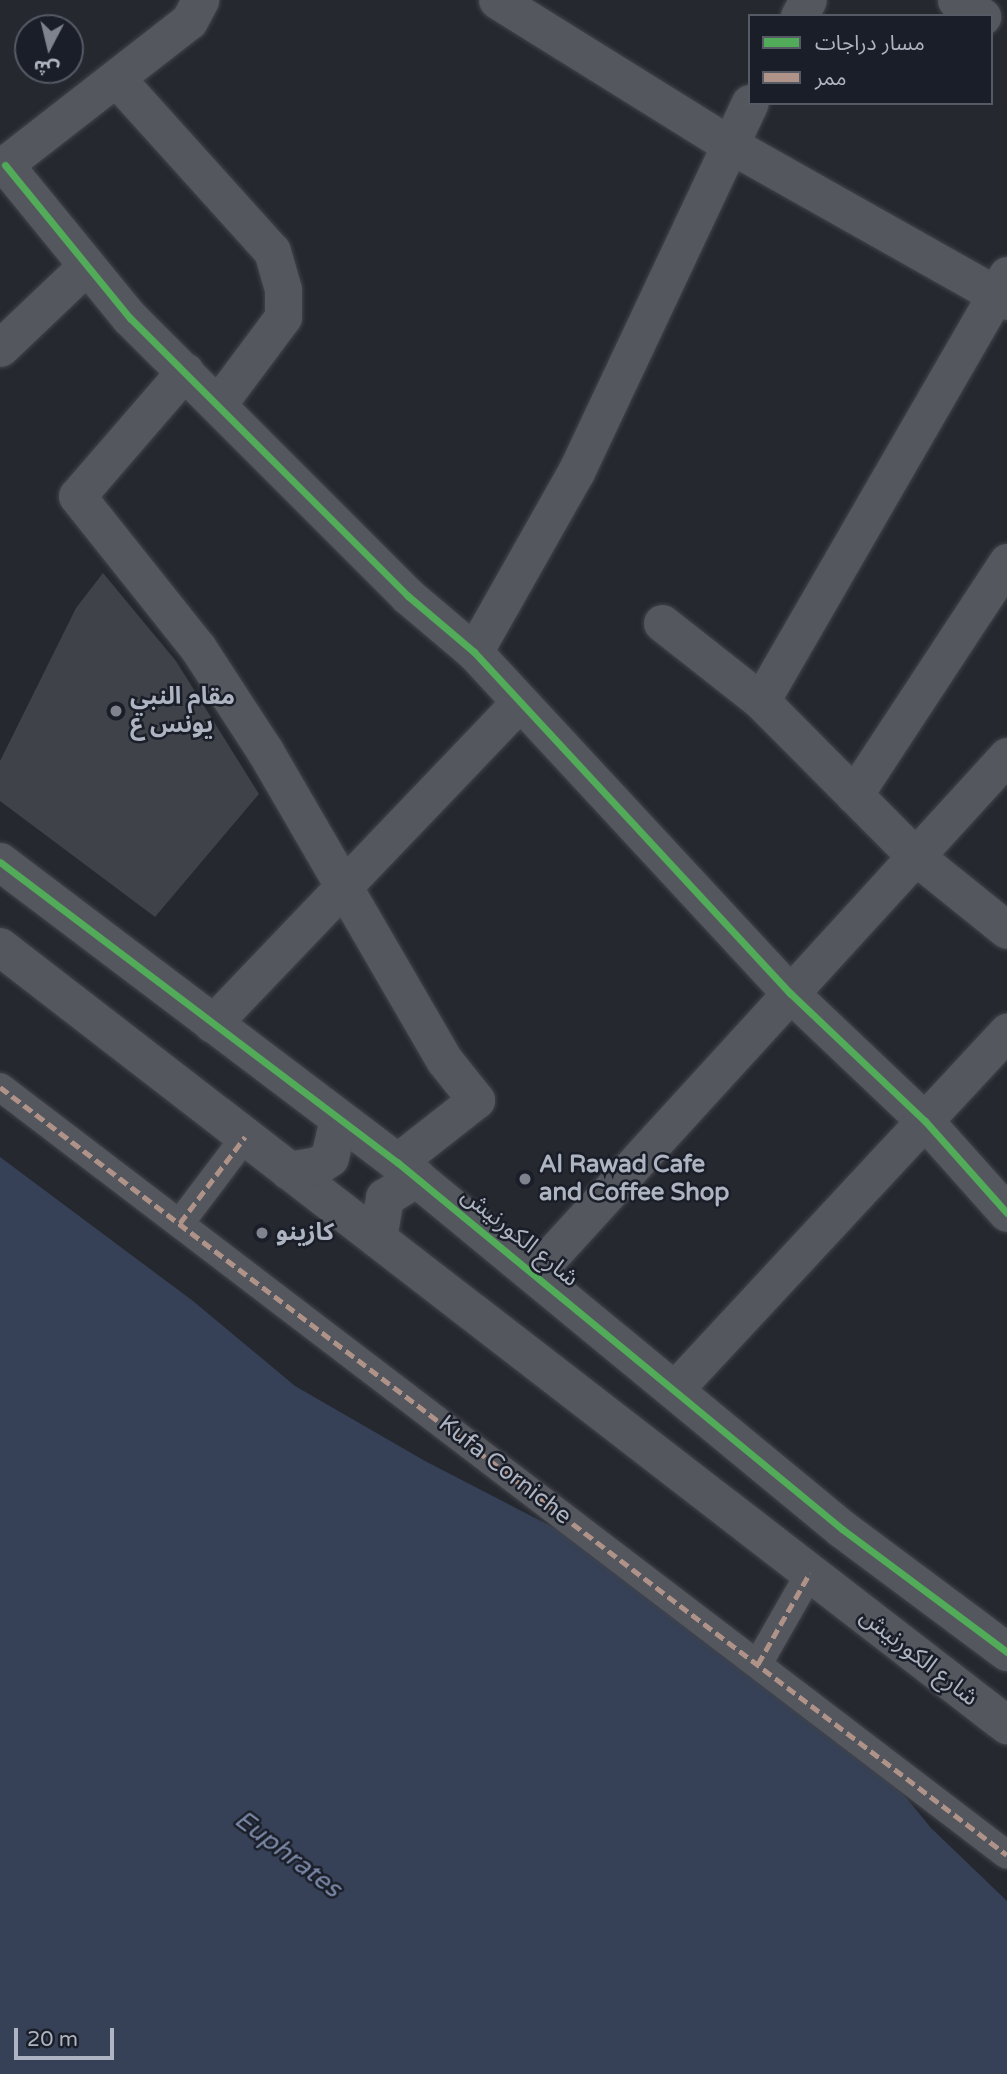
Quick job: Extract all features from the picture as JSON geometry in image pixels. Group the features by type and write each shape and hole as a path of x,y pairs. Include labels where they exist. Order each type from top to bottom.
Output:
{"street":[{"path":"200,0 189,22 2,166 85,267 408,596 474,652 519,704 790,993 925,1121 1007,1213"},
{"path":"498,0 557,14 727,143 1004,290 761,701"},
{"path":"956,0 979,14"},
{"path":"116,78 272,251 283,289 283,317 219,403"},
{"path":"474,652 576,472 727,143 749,105"},
{"path":"0,348 85,267"},
{"path":"185,371 77,496 198,648 344,886 445,1061 475,1100 407,1170 385,1198 377,1239"},
{"path":"854,795 1007,562"},
{"path":"662,623 761,701 915,856 1007,930"},
{"path":"212,1024 519,704"},
{"path":"535,1273 1007,756"},
{"name":"شارع الكورنيش","path":"0,862 407,1170 842,1529 1003,1645"},
{"name":"شارع الكورنيش","path":"0,947 1007,1725"},
{"path":"675,1389 1007,1032"},
{"name":"Kufa Corniche","path":"0,1087 1007,1855"},
{"path":"289,1171 318,1166 330,1157 340,1119"},
{"path":"180,1223 245,1137"},
{"path":"758,1664 810,1573"}],"water":[{"name":"Euphrates","path":"0,1157 193,1301 295,1386 425,1461 599,1551 891,1779 931,1828 1007,1901 1007,2074 0,2074"}],"building":[{"name":"مقام النبي يونس ع","path":"103,573 176,661 259,794 155,917 0,801 0,761 76,608"}],"marked path":[{"path":"0,1087 1007,1855"},
{"path":"180,1223 245,1137"},
{"path":"758,1664 810,1573"}],"cycle path":[{"path":"5,165 130,318 408,596 474,652 790,993 925,1121 1007,1213"},
{"path":"0,862 397,1162 842,1529 1007,1652"}],"place":[{"name":"مقام النبي يونس ع","path":"116,711"},
{"name":"Al Rawad Cafe and Coffee Shop","path":"525,1179"},
{"name":"كازينو","path":"262,1233"}]}
